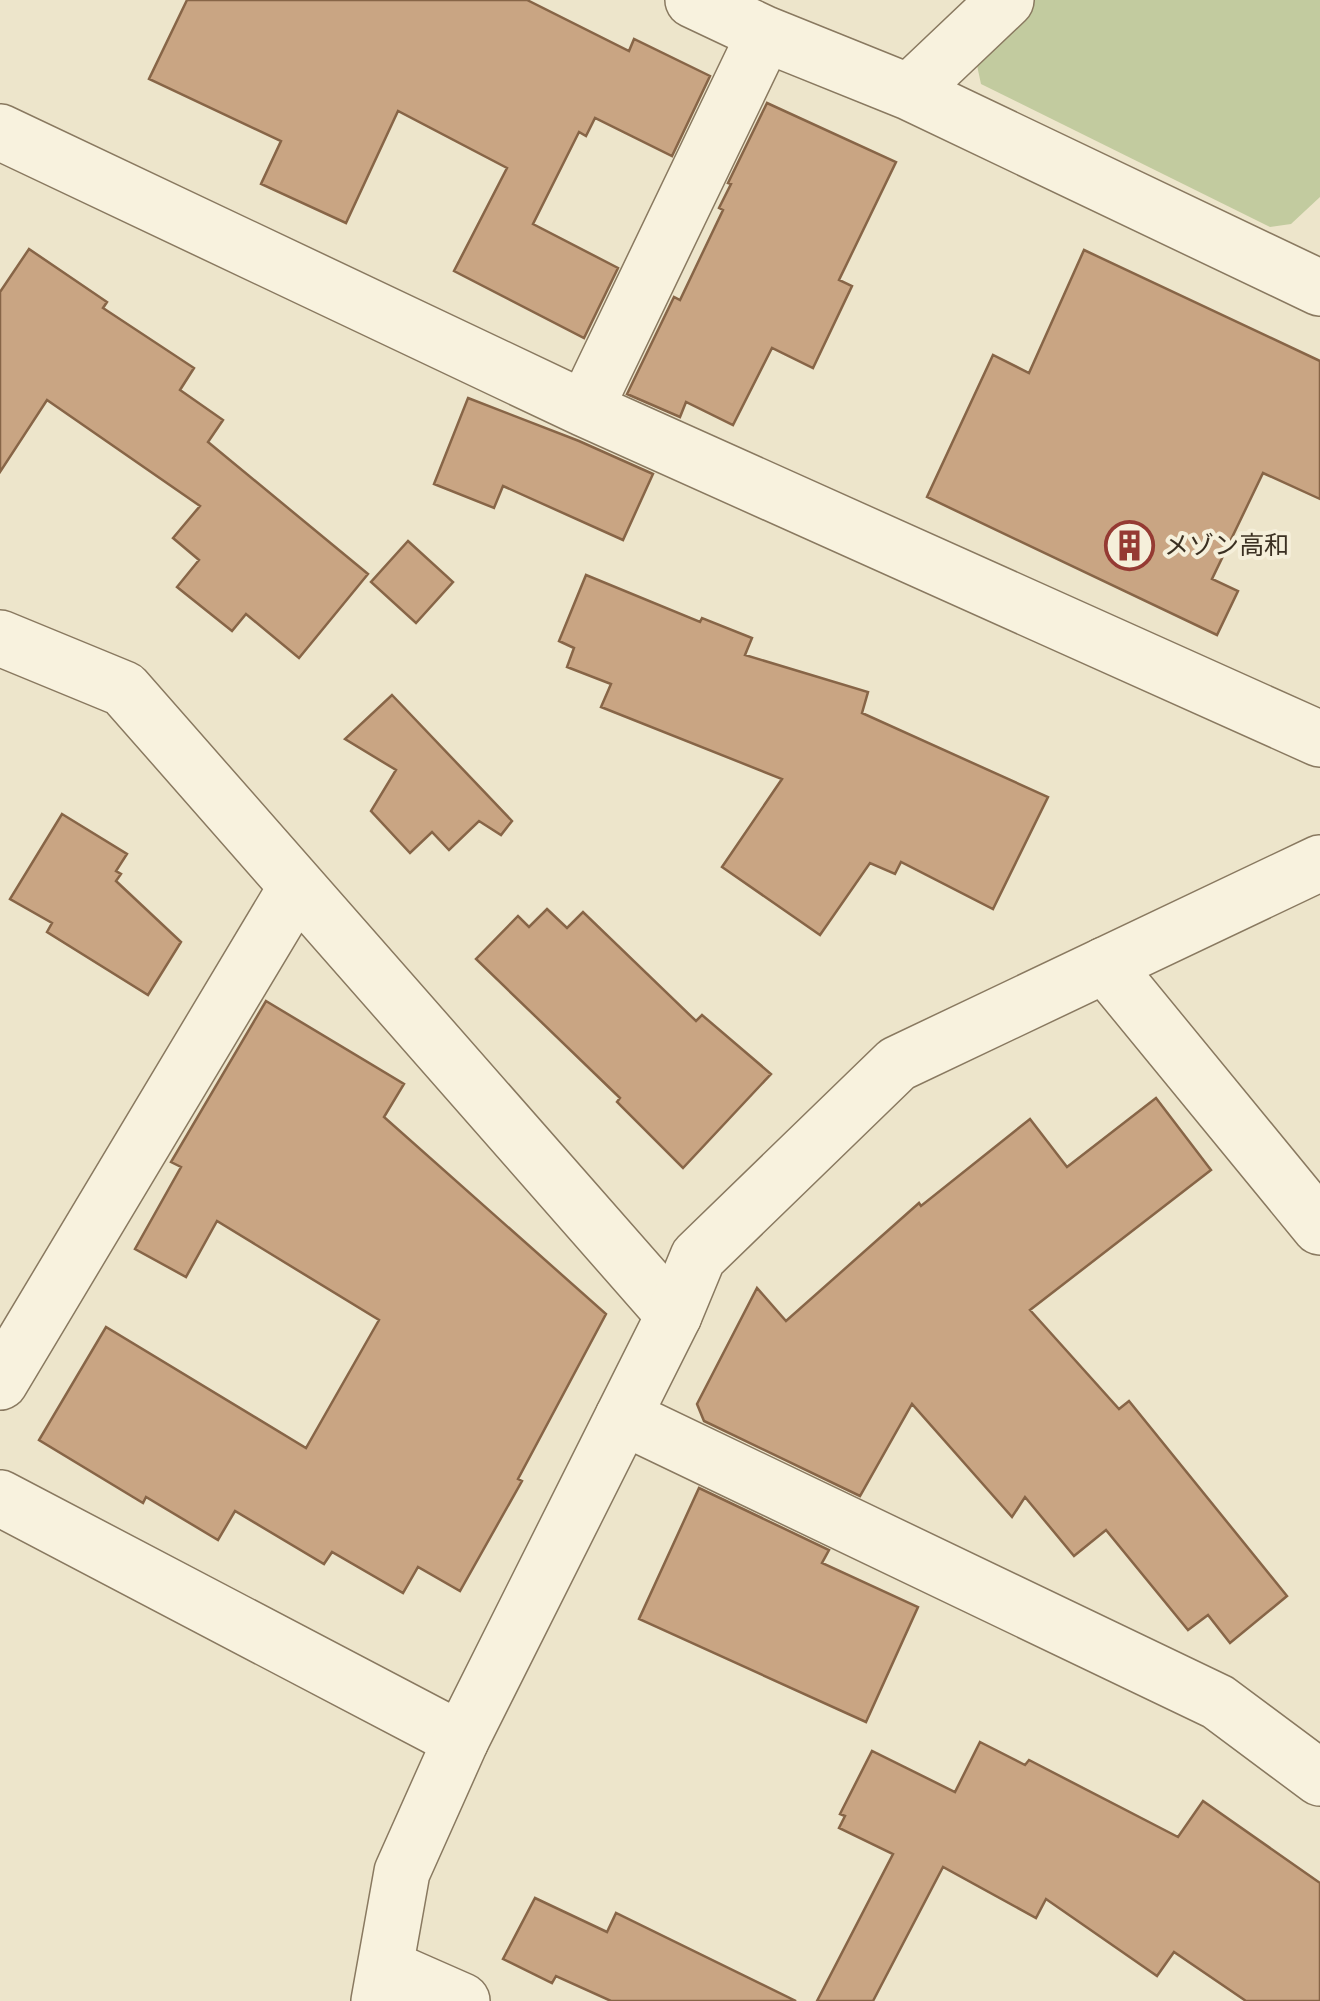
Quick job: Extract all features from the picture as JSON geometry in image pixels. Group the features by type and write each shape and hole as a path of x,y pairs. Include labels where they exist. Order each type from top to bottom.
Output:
{"street":[{"path":"693,0 764,34 908,92 1313,276"},
{"path":"908,92 1006,0"},
{"path":"585,409 764,34"},
{"path":"0,132 585,409 1320,739"},
{"path":"0,638 124,690 674,1316"},
{"path":"462,2001 383,1984 402,1872 462,1740 674,1316 698,1258 897,1064 1320,863"},
{"path":"0,1382 296,888"},
{"path":"1105,965 1320,1227"},
{"path":"623,1417 1218,1702 1320,1778"},
{"path":"0,1498 462,1740"}],"green space":[{"path":"1035,0 1320,0 1320,197 1291,224 1270,227 981,84 975,56"}],"building":[{"path":"187,0 527,0 629,51 634,39 710,76 672,156 595,118 586,136 579,132 533,224 618,268 584,338 454,271 507,168 398,111 346,223 261,184 281,141 149,79"},
{"path":"767,103 896,162 839,280 852,286 813,368 772,348 733,425 686,402 680,417 627,394 674,297 680,300 723,210 719,208 731,184 728,183"},
{"path":"29,249 107,302 103,308 194,368 180,390 223,420 208,442 368,574 299,658 246,614 232,631 177,587 199,560 173,538 200,506 47,400 0,472 0,292"},
{"path":"1084,250 1320,361 1320,499 1263,473 1212,579 1238,591 1217,635 927,497 993,355 1029,373"},
{"path":"468,398 653,474 623,540 503,486 494,508 434,484"},
{"path":"408,541 453,582 416,623 371,582"},
{"path":"586,575 700,622 702,618 752,638 745,655 868,692 862,713 1048,797 993,909 901,862 895,874 870,863 820,935 722,867 782,779 601,707 611,684 567,667 574,648 559,641"},
{"path":"392,695 512,821 501,835 479,821 449,850 432,832 410,853 371,811 396,770 345,739"},
{"path":"62,814 127,854 116,871 121,874 116,881 181,942 148,995 47,932 52,923 10,899"},
{"path":"547,909 567,928 583,912 696,1021 702,1015 771,1074 683,1168 617,1102 620,1098 476,959 518,916 529,927"},
{"path":"266,1001 404,1084 384,1117 606,1314 518,1479 522,1481 460,1591 418,1567 403,1593 332,1552 324,1564 235,1511 218,1540 146,1497 143,1503 39,1440 106,1327 306,1448 379,1320 217,1221 186,1277 135,1249 181,1167 171,1162"},
{"path":"1156,1098 1211,1170 1030,1310 1119,1409 1129,1401 1287,1596 1230,1643 1208,1615 1188,1630 1106,1530 1074,1556 1025,1497 1012,1517 912,1404 860,1496 704,1421 697,1404 757,1288 786,1321 919,1203 921,1206 1030,1119 1067,1167"},
{"path":"699,1488 829,1550 822,1563 918,1607 866,1722 639,1619"},
{"path":"980,1742 1025,1765 1029,1760 1178,1837 1203,1801 1320,1883 1320,2001 1246,2001 1174,1952 1157,1976 1046,1899 1036,1918 943,1867 873,2001 817,2001 893,1854 839,1828 845,1816 840,1814 872,1751 955,1792"},
{"path":"535,1898 607,1932 616,1913 796,2001 611,2001 556,1976 552,1983 503,1959"}],"place":[{"name":"メゾン高和","path":"1129,545"}]}
